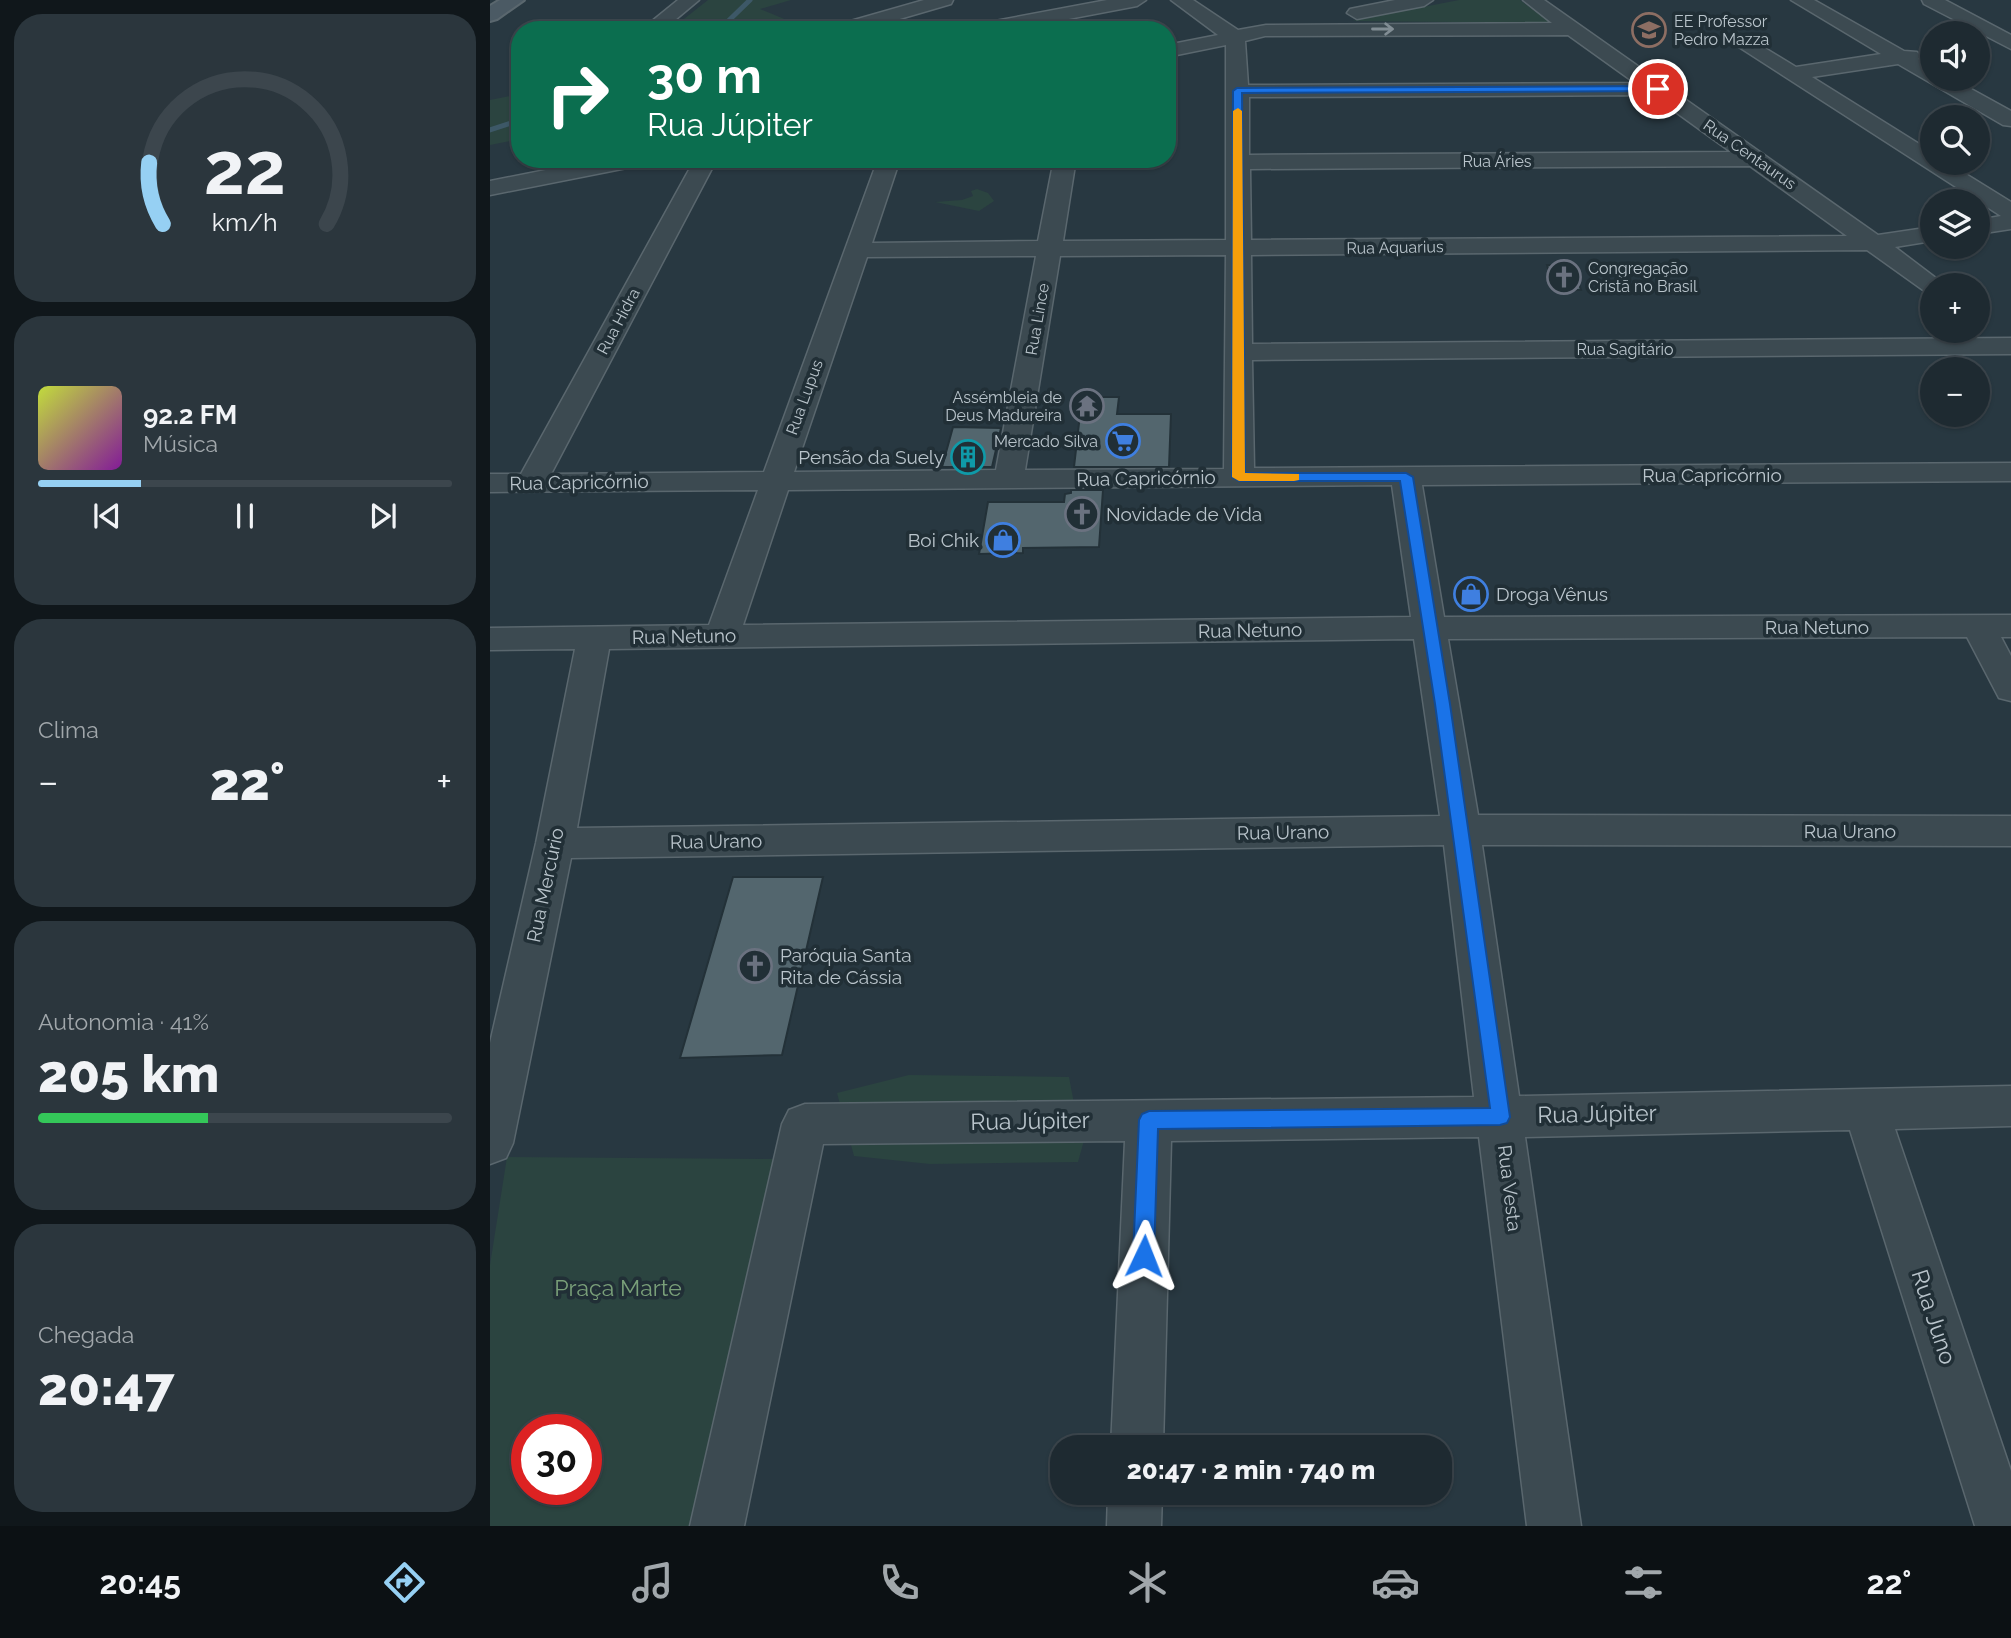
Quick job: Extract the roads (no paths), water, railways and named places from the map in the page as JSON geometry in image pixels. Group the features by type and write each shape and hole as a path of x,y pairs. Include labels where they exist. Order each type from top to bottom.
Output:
{"main road":[{"path":"490,15 514,0"}],"street":[{"path":"662,21 690,0"},
{"path":"871,21 944,0"},
{"path":"1027,21 1138,0"},
{"path":"1180,0 1235,37"},
{"path":"1176,49 1266,31 1328,24 1424,0"},
{"name":"Rua Centaurus","path":"1532,0 1920,276"},
{"path":"1800,0 1920,68"},
{"path":"1931,0 2008,40"},
{"path":"1328,24 1572,29"},
{"path":"1235,37 1239,477"},
{"path":"1738,40 1920,154"},
{"path":"1990,42 2008,40"},
{"path":"1793,74 1920,54"},
{"path":"1237,91 1658,89"},
{"path":"1959,91 2011,120"},
{"name":"Rua Áries","path":"1238,162 1756,159"},
{"path":"490,207 498,186 591,168"},
{"name":"Rua Hidra","path":"531,482 701,168"},
{"name":"Rua Lupus","path":"722,636 886,168"},
{"name":"Rua Lince","path":"1009,479 1064,168"},
{"path":"1953,175 2011,212"},
{"path":"1990,225 2011,222"},
{"name":"Rua Aquarius","path":"856,250 1875,243 1920,236"},
{"path":"1990,327 2011,344"},
{"name":"Rua Sagitário","path":"1238,352 2011,344"},
{"name":"Rua Capricórnio","path":"490,483 2011,472"},
{"name":"Rua Vesta","path":"1406,477 1461,830 1554,1526"},
{"path":"1994,626 2011,689"},
{"name":"Rua Netuno","path":"490,639 1431,628 1994,626"},
{"name":"Rua Mercúrio","path":"491,1136 555,843 594,638"},
{"name":"Rua Urano","path":"555,843 1461,830 2011,831"},
{"name":"Rua Júpiter","path":"717,1526 804,1124 1500,1117 2011,1106"},
{"name":"Rua Juno","path":"1866,1108 2002,1526"},
{"path":"1137,1435 1149,1120"},
{"path":"1134,1526 1135,1505"}],"waterway":[{"path":"728,21 750,0"},
{"path":"490,130 511,123"}],"place":[{"name":"EE Professor Pedro Mazza","path":"1649,30"},
{"name":"Congregação Cristã no Brasil","path":"1564,277"},
{"name":"Assémbleia de Deus Madureira","path":"1087,406"},
{"name":"Mercado Silva","path":"1123,441"},
{"name":"Pensão da Suely","path":"968,457"},
{"name":"Novidade de Vida","path":"1082,514"},
{"name":"Boi Chik","path":"1003,540"},
{"name":"Droga Vênus","path":"1471,594"},
{"name":"Paróquia Santa Rita de Cássia","path":"755,966"}],"park label":[{"name":"Praça Marte","path":"618,1288"}]}
